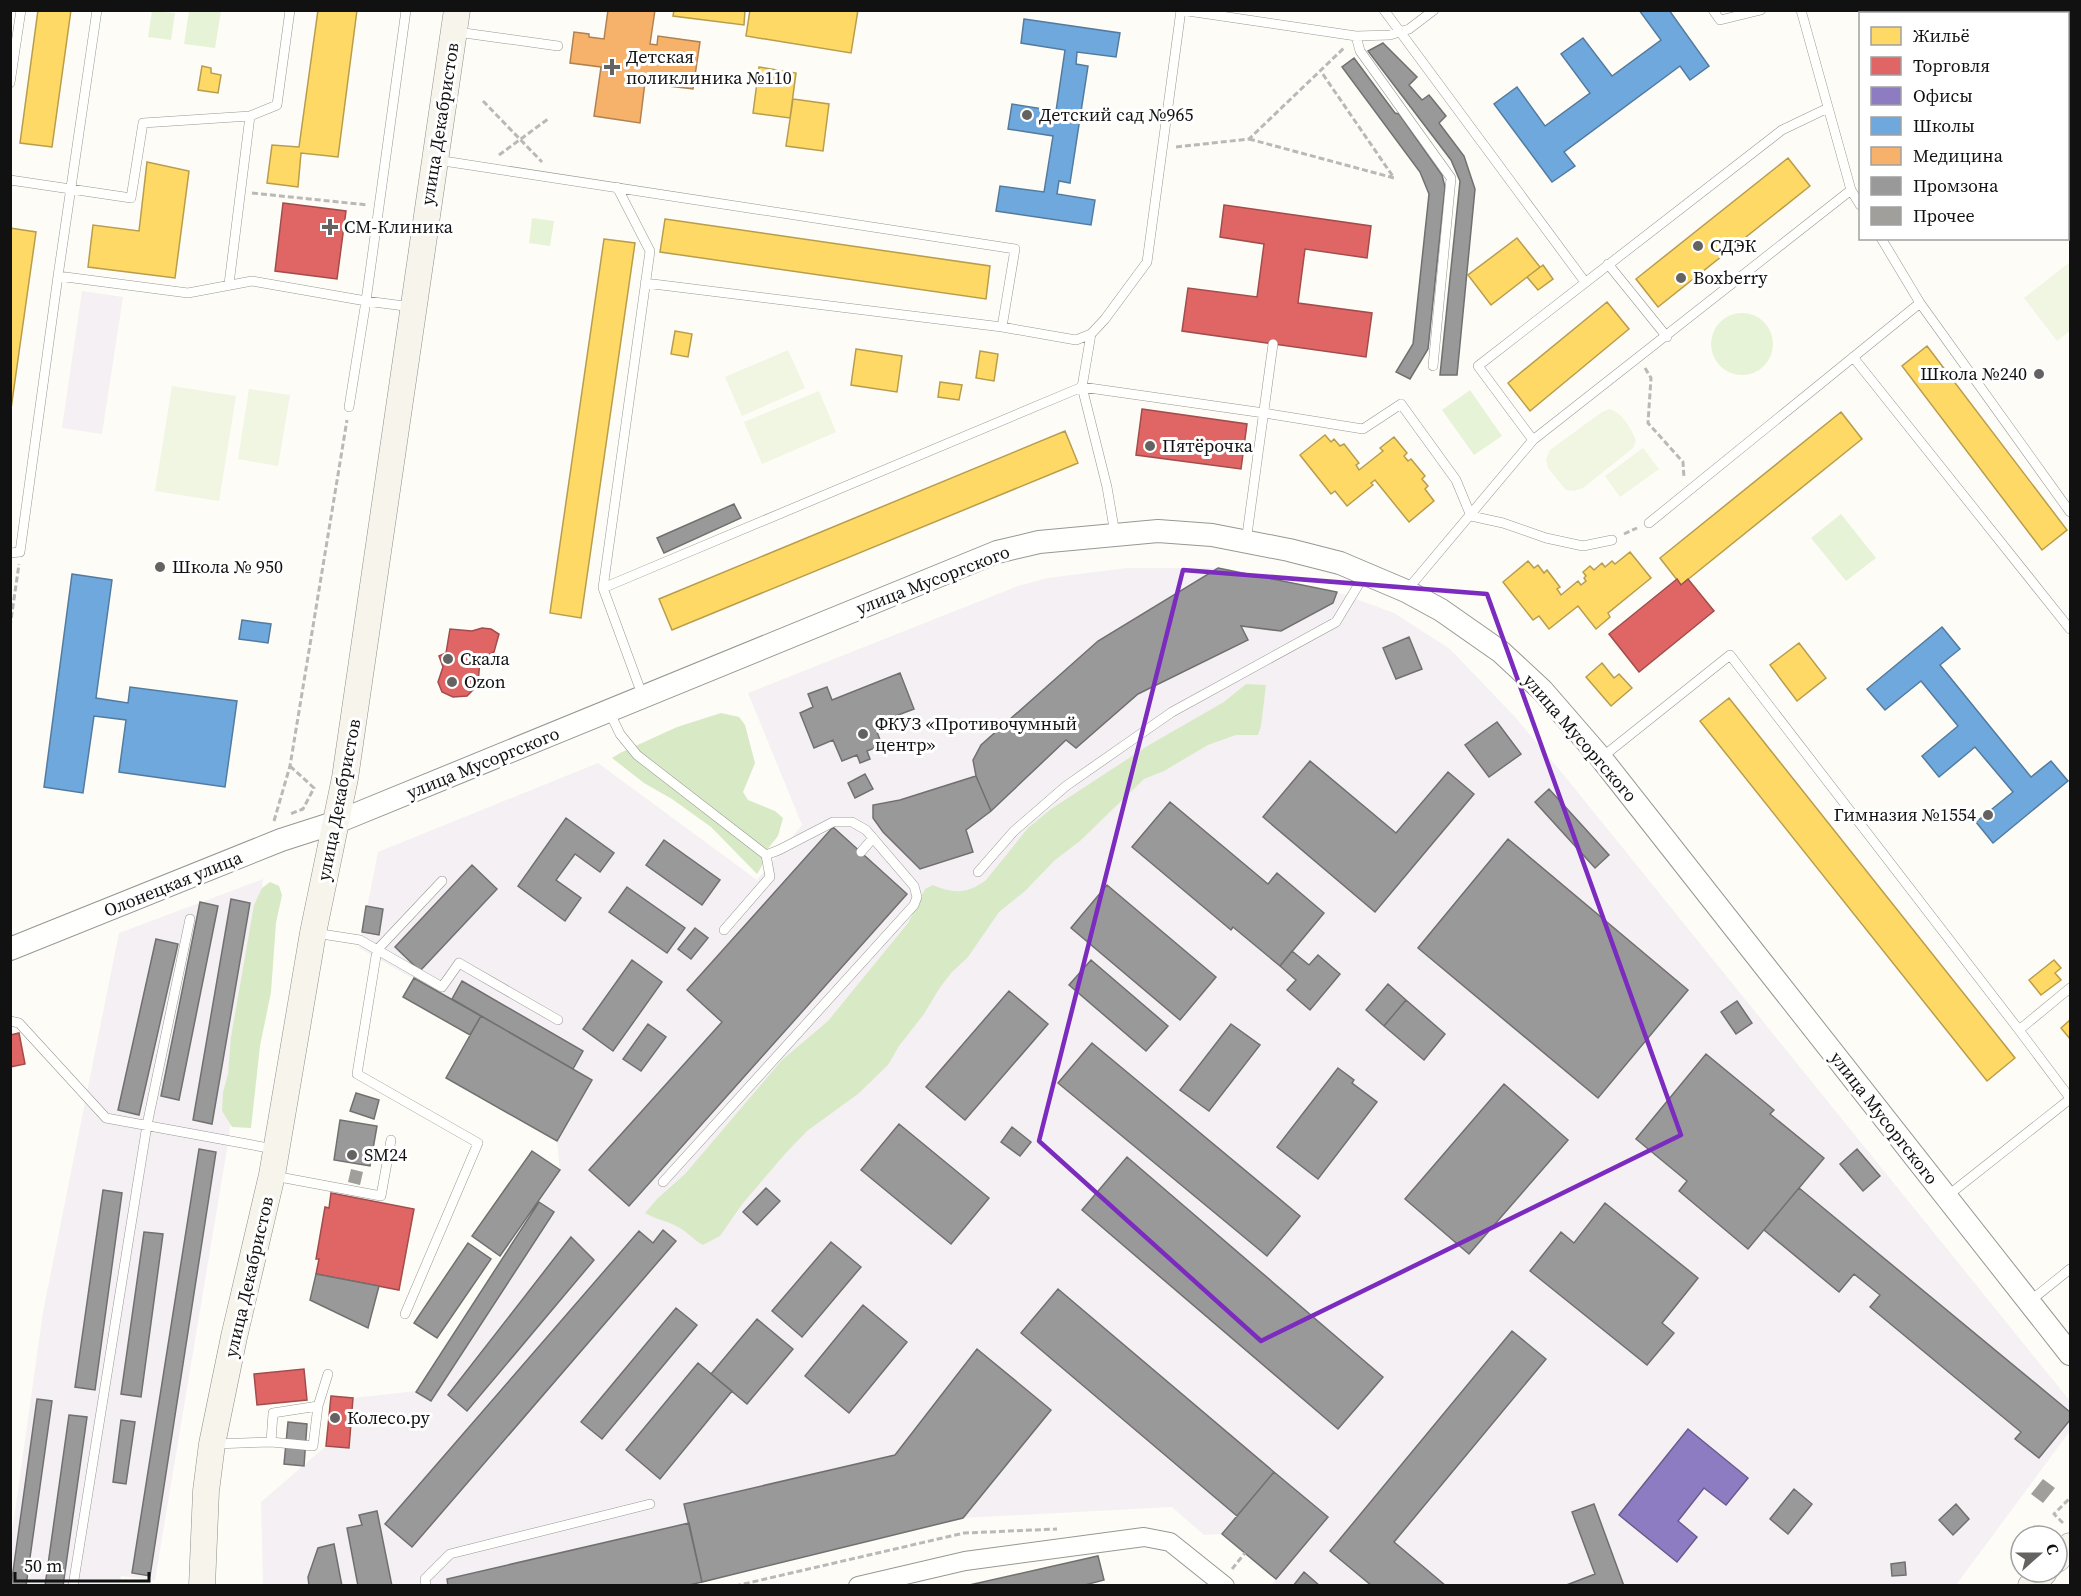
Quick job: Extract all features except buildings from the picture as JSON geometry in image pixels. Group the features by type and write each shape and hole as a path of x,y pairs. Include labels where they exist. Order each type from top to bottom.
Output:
{"main road":[{"name":"улица Декабристов","path":"202,1586 206,1491 212,1444 234,1336 272,1175 313,933 337,822 370,613 412,307 455,21"}],"street":[{"name":"улица Мусоргского","path":"337,822 997,552 1039,542 1158,531 1212,535 1325,559 1406,591 1441,610 1501,652 1542,690 1601,758 2070,1354"},
{"name":"Олонецкая улица","path":"10,949 281,840 337,822"},
{"path":"858,1586 965,1561 1144,1537 1170,1542 1225,1586"}],"lane":[{"path":"10,83 21,10"},
{"path":"15,552 97,10"},
{"path":"10,180 131,198 143,123 249,116 278,105 290,10"},
{"path":"349,407 406,10"},
{"path":"645,283 1002,327 1076,340 1091,334 1105,320 1147,262 1181,10 1356,36 1390,35 1409,29 1434,10"},
{"path":"1384,10 1585,282"},
{"path":"1713,10 1720,20 1761,10"},
{"path":"1801,10 1851,190 1859,203"},
{"path":"455,21 558,46"},
{"path":"1356,36 1360,51 1451,178 1433,366"},
{"path":"1533,440 1478,366 1782,130 1828,108"},
{"path":"229,284 249,116"},
{"path":"435,160 1015,249 1002,327"},
{"path":"617,187 650,251 603,588 643,697"},
{"path":"1406,591 1533,440 1639,359 1851,190"},
{"path":"1882,240 1920,303 2070,512"},
{"path":"1608,264 1666,337"},
{"path":"58,276 188,293 252,281 412,307"},
{"path":"1649,522 1920,303"},
{"path":"1091,334 1082,387 1107,487 1115,535"},
{"path":"1246,542 1273,344"},
{"path":"1853,357 2070,629"},
{"path":"603,588 1082,387 1363,429 1401,404 1456,480 1471,516"},
{"path":"1471,516 1503,523 1546,538 1583,546 1612,540"},
{"path":"978,872 1014,831 1066,786 1172,712 1335,622 1365,574"},
{"path":"1601,758 1730,655 2070,1099 1947,1197"},
{"path":"609,711 620,734 637,755 766,855 770,876 724,930"},
{"path":"663,1182 914,905 917,897 914,885 866,830 852,822 833,822 766,855"},
{"path":"861,852 873,838"},
{"path":"405,1314 478,1143 357,1074 377,950 442,881"},
{"path":"73,1586 147,1125 190,919"},
{"path":"313,933 360,940 442,987 459,963 558,1020"},
{"path":"2019,1030 2070,988"},
{"path":"10,1021 19,1023 106,1118 276,1150"},
{"path":"272,1175 381,1196 391,1140"},
{"path":"2029,1302 2070,1269"},
{"path":"212,1444 271,1442 313,1446 318,1406 328,1374"},
{"path":"271,1442 273,1413 318,1406"},
{"path":"426,1586 424,1579 450,1554 650,1504"}],"path":[{"path":"1249,139 1356,36"},
{"path":"1162,148 1249,139 1394,178 1320,70"},
{"path":"483,100 556,178"},
{"path":"483,167 548,119"},
{"path":"240,191 379,207"},
{"path":"1639,359 1651,378 1648,423 1683,462 1685,494"},
{"path":"273,821 290,766 349,407"},
{"path":"1612,540 1649,522"},
{"path":"10,627 15,552"},
{"path":"290,766 314,788"},
{"path":"2060,1524 2054,1514 2070,1498"}],"highlighted area":[{"path":"1183,570 1487,594 1681,1135 1261,1341 1039,1141"}],"shaded area":[{"path":"82,291 123,297 102,434 62,428"},
{"path":"1127,568 1218,568 1337,592 1394,613 1450,649 1515,717 1567,779 2070,1401 2070,1431 1956,1585 1272,1585 1276,1579 1222,1534 1204,1535 1172,1507 963,1518 685,1585 263,1585 261,1502 326,1446 348,1448 353,1398 416,1391 560,1171 557,1141 592,1080 359,948 378,852 598,763 757,880 802,825 748,693 1018,586 1048,578"},
{"path":"263,879 227,1149 155,1580 121,1576 119,1585 11,1586 11,1540 43,1312 119,933"}],"green space":[{"path":"152,11 175,13 171,40 148,37"},
{"path":"189,11 221,11 215,48 184,44"},
{"path":"532,218 554,221 550,246 529,243"},
{"path":"2070,262 2070,331 2057,341 2024,298"},
{"path":"1736,313 1748,313 1764,322 1771,332 1773,344 1771,356 1764,366 1748,375 1736,375 1725,370 1716,361 1711,350 1711,338 1716,327 1725,318"},
{"path":"788,350 805,388 742,416 725,377"},
{"path":"172,386 236,396 219,501 155,491"},
{"path":"249,389 290,395 278,466 238,459"},
{"path":"1470,390 1502,436 1474,455 1442,410"},
{"path":"819,391 836,432 762,464 744,422"},
{"path":"1610,409 1619,414 1629,427 1636,441 1633,448 1583,488 1574,491 1566,490 1548,468 1546,459 1550,450 1602,412"},
{"path":"1643,448 1659,469 1620,497 1605,476"},
{"path":"1841,514 1876,558 1846,581 1811,538"},
{"path":"1246,684 1266,685 1258,735 1236,735 1208,745 1164,771 1144,779 1080,841 1055,860 1025,891 999,912 968,957 951,973 939,989 888,1065 858,1094 807,1131 743,1203 720,1236 703,1245 676,1226 645,1213 685,1174 782,1060 828,1021 908,923 925,889 933,885 947,890 960,891 979,885 986,880 1028,828 1051,809 1149,745 1224,702"},
{"path":"721,713 739,717 745,725 755,763 743,792 748,800 775,811 783,818 778,836 766,851 757,874 711,827 672,799 644,783 612,758 677,727"},
{"path":"270,882 279,886 282,895 276,923 271,992 260,1046 251,1128 232,1127 222,1111 231,1037 254,905 262,888"}],"place":[{"name":"Детская поликлиника №110","path":"612,67"},
{"name":"Детский сад №965","path":"1027,115"},
{"name":"СМ-Клиника","path":"330,227"},
{"name":"СДЭК","path":"1698,246"},
{"name":"Boxberry","path":"1681,278"},
{"name":"Школа №240","path":"2039,374"},
{"name":"Пятёрочка","path":"1150,446"},
{"name":"Школа № 950","path":"160,567"},
{"name":"Скала","path":"448,659"},
{"name":"Ozon","path":"452,682"},
{"name":"ФКУЗ «Противочумный центр»","path":"863,734"},
{"name":"Гимназия №1554","path":"1988,815"},
{"name":"SM24","path":"352,1155"},
{"name":"Колесо.ру","path":"335,1418"}]}
